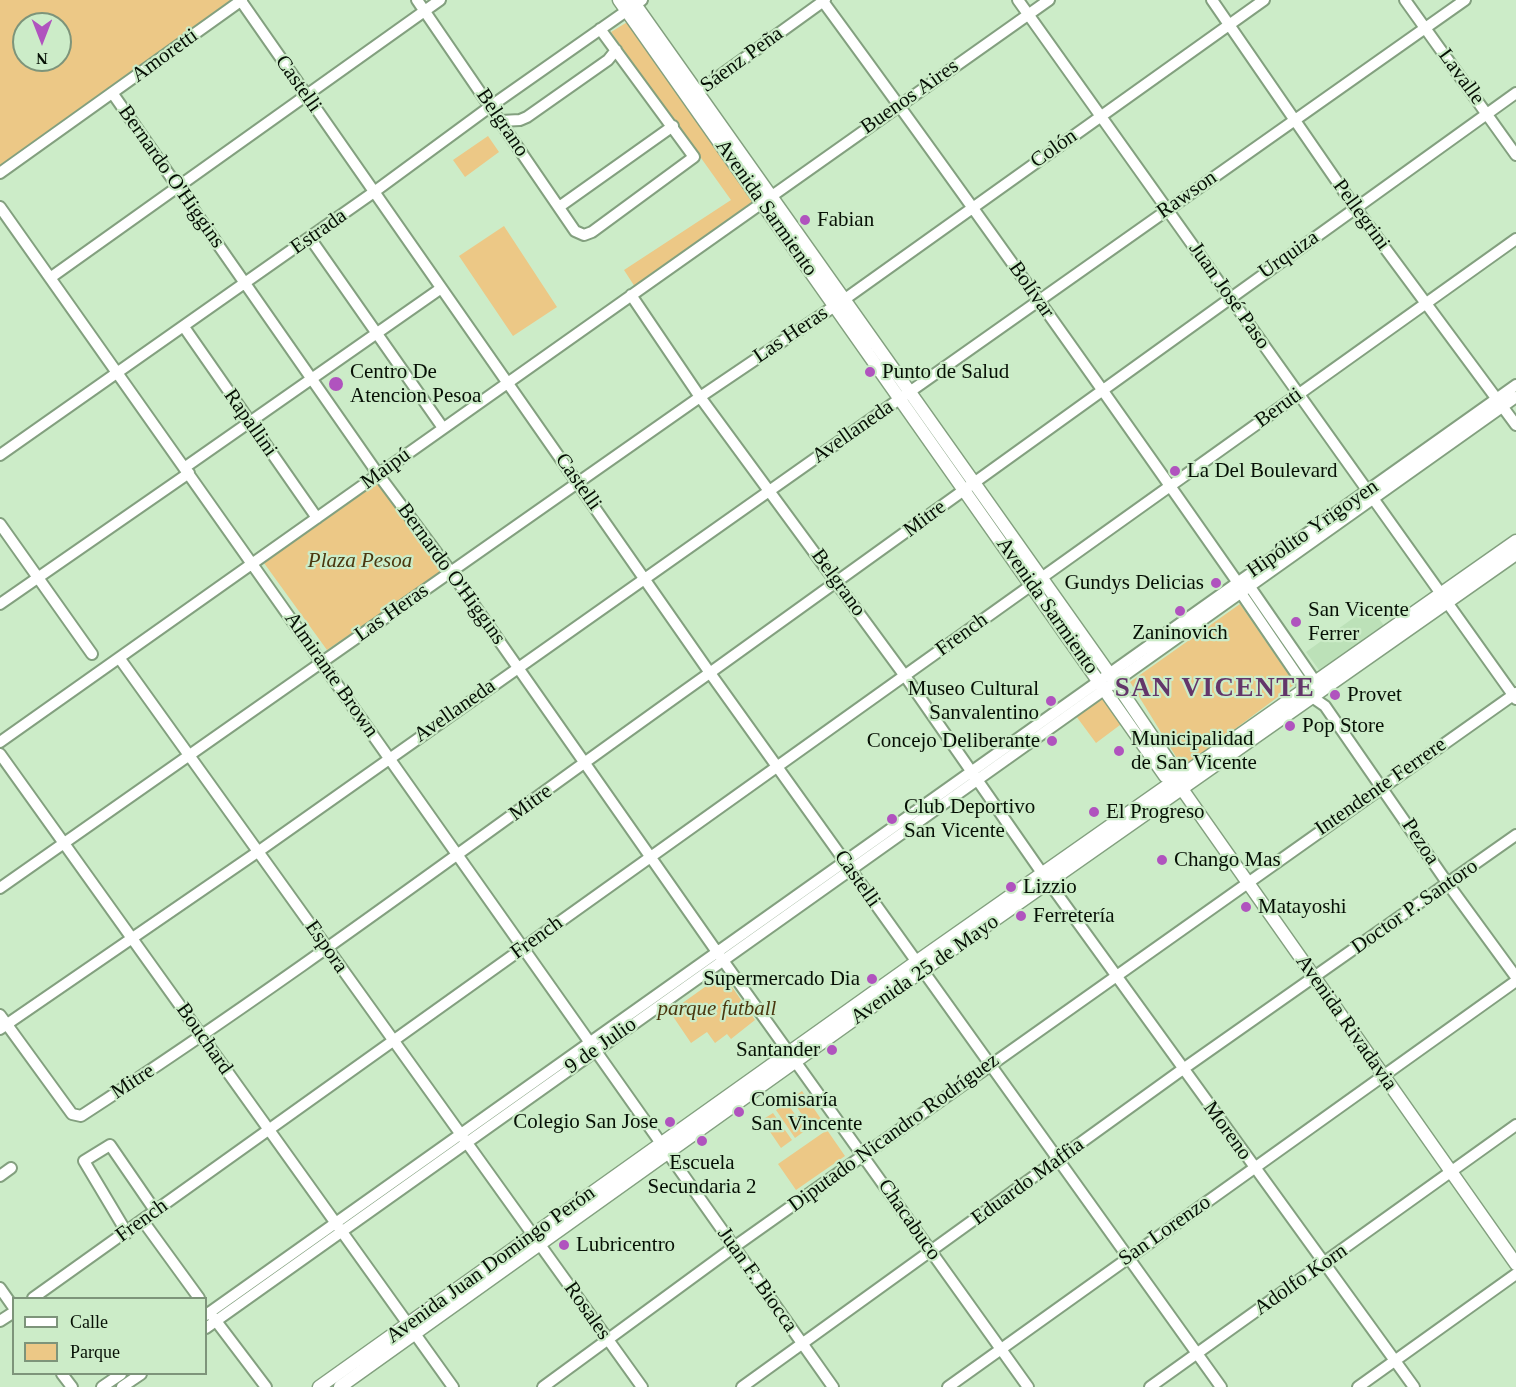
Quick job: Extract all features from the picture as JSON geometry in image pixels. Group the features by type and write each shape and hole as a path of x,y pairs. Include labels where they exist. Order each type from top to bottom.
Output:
{"main road":[{"name":"Avenida Sarmiento","path":"631,3 693,95 905,395 965,490 1037,581"},
{"name":"Avenida Sarmiento","path":"905,395 975,482 1037,581 1108,682 1175,770 1179,785"},
{"path":"1444,598 1516,541"},
{"path":"1444,598 1516,554"},
{"name":"Avenida 25 de Mayo","path":"666,1147 1444,598"},
{"name":"Avenida Rivadavia","path":"1179,785 1516,1264"},
{"name":"Avenida Juan Domingo Perón","path":"340,1387 412,1329 666,1147"},
{"name":"Avenida Juan Domingo Perón","path":"319,1387 412,1329"}],"street":[{"name":"Belgrano","path":"417,0 579,234 592,232 694,157 673,126"},
{"path":"50,278 440,0"},
{"name":"Sáenz Peña","path":"693,95 824,0"},
{"name":"Bolívar","path":"824,0 973,206 1325,706"},
{"name":"Juan José Paso","path":"1018,0 1515,696"},
{"name":"Buenos Aires","path":"766,198 1049,0"},
{"name":"Pellegrini","path":"1212,0 1356,209 1516,425"},
{"name":"Colón","path":"840,302 1264,0"},
{"name":"Lavalle","path":"1406,0 1516,155"},
{"name":"Rawson","path":"905,395 1465,0"},
{"name":"Amoretti","path":"0,173 241,1"},
{"name":"Castelli","path":"241,1 710,673 1221,1387"},
{"name":"Estrada","path":"0,455 310,238 600,29 631,3"},
{"path":"559,207 673,126 600,29"},
{"path":"501,121 528,117 608,60 616,50"},
{"name":"Urquiza","path":"975,482 1101,389 1516,93"},
{"name":"Bernardo O'Higgins","path":"113,94 378,474 451,572 793,1057"},
{"name":"Maipú","path":"0,742 120,659 766,198"},
{"name":"Almirante Brown","path":"0,207 666,1147"},
{"path":"310,238 443,428"},
{"name":"Beruti","path":"1037,581 1516,239"},
{"path":"0,604 376,331 440,289"},
{"name":"Belgrano","path":"631,295 700,397 976,776 1045,879"},
{"name":"Las Heras","path":"0,888 578,482 840,302"},
{"name":"Rapallini","path":"184,327 317,518"},
{"name":"Hipólito Yrigoyen","path":"1108,682 1500,402 1516,385"},
{"name":"Avellaneda","path":"2,1023 134,938 905,395"},
{"name":"Hipólito Yrigoyen","path":"1500,402 1516,397"},
{"name":"Mitre","path":"2,1023 72,1114 81,1116 201,1037 459,855 710,673 838,584 975,482"},
{"path":"0,524 92,654"},
{"name":"French","path":"36,1297 392,1040 778,768 1037,581"},
{"name":"Espora","path":"120,659 536,1239"},
{"name":"9 de Julio","path":"209,1314 338,1227 1108,682"},
{"name":"Intendente Ferrere","path":"1247,882 1382,786 1515,696"},
{"name":"Pezoa","path":"1325,706 1516,979"},
{"name":"Bouchard","path":"0,754 134,938 201,1037 453,1387"},
{"name":"Doctor P. Santoro","path":"1314,978 1516,835"},
{"name":"Moreno","path":"1045,879 1414,1387"},
{"name":"Diputado Nicandro Rodríguez","path":"543,1387 734,1247 1247,882"},
{"name":"Eduardo Maffia","path":"742,1387 1183,1069 1314,978"},
{"name":"San Lorenzo","path":"948,1387 1516,979"},
{"name":"Chacabuco","path":"793,1057 1028,1387"},
{"name":"Adolfo Korn","path":"1150,1387 1516,1125"},
{"path":"127,1233 84,1165 84,1161 110,1145 156,1212"},
{"name":"Juan F. Biocca","path":"666,1147 833,1387"},
{"path":"0,1176 11,1168"},
{"path":"143,1221 198,1297"},
{"name":"Rosales","path":"536,1239 642,1387"},
{"path":"1358,1387 1516,1274"},
{"path":"0,1288 12,1307"},
{"path":"0,1321 12,1312"},
{"path":"209,1314 266,1387"},
{"path":"63,1375 72,1387"},
{"path":"102,1387 120,1375"},
{"path":"122,1387 140,1375"}],"shaded area":[{"path":"1370,606 1385,627 1326,671 1319,670 1306,652"}],"green space":[{"path":"0,0 238,0 0,167"},
{"path":"629,21 757,201 635,287 624,270 731,200 611,32"},
{"path":"488,136 499,152 465,177 453,160"},
{"path":"504,226 557,307 513,336 459,256"},
{"name":"Plaza Pesoa","path":"379,482 442,571 327,650 264,563"},
{"path":"1240,604 1295,684 1183,768 1130,682"},
{"path":"1105,695 1124,722 1096,743 1076,716"},
{"name":"parque futball","path":"723,974 755,1020 731,1039 727,1034 715,1043 707,1032 691,1043 670,1012"},
{"path":"802,1091 821,1119 810,1126 791,1099"},
{"path":"787,1103 806,1130 795,1138 776,1110"},
{"path":"773,1113 792,1140 781,1148 762,1120"},
{"path":"827,1130 845,1156 796,1190 778,1164"}],"place":[{"name":"Fabian","path":"805,220"},
{"name":"Punto de Salud","path":"870,372"},
{"name":"Centro De Atencion Pesoa","path":"336,384"},
{"name":"La Del Boulevard","path":"1175,471"},
{"name":"Gundys Delicias","path":"1216,583"},
{"name":"Zaninovich","path":"1180,611"},
{"name":"San Vicente Ferrer","path":"1296,622"},
{"name":"Provet","path":"1335,695"},
{"name":"Museo Cultural Sanvalentino","path":"1051,701"},
{"name":"Pop Store","path":"1290,726"},
{"name":"Concejo Deliberante","path":"1052,741"},
{"name":"Municipalidad de San Vicente","path":"1119,751"},
{"name":"El Progreso","path":"1094,812"},
{"name":"Club Deportivo San Vicente","path":"892,819"},
{"name":"Chango Mas","path":"1162,860"},
{"name":"Lizzio","path":"1011,887"},
{"name":"Matayoshi","path":"1246,907"},
{"name":"Ferretería","path":"1021,916"},
{"name":"Supermercado Dia","path":"872,979"},
{"name":"Santander","path":"832,1050"},
{"name":"Comisaría San Vincente","path":"739,1112"},
{"name":"Colegio San Jose","path":"670,1122"},
{"name":"Escuela Secundaria 2","path":"702,1141"},
{"name":"Lubricentro","path":"564,1245"}],"district":[{"name":"SAN VICENTE","path":"1215,689"}]}
